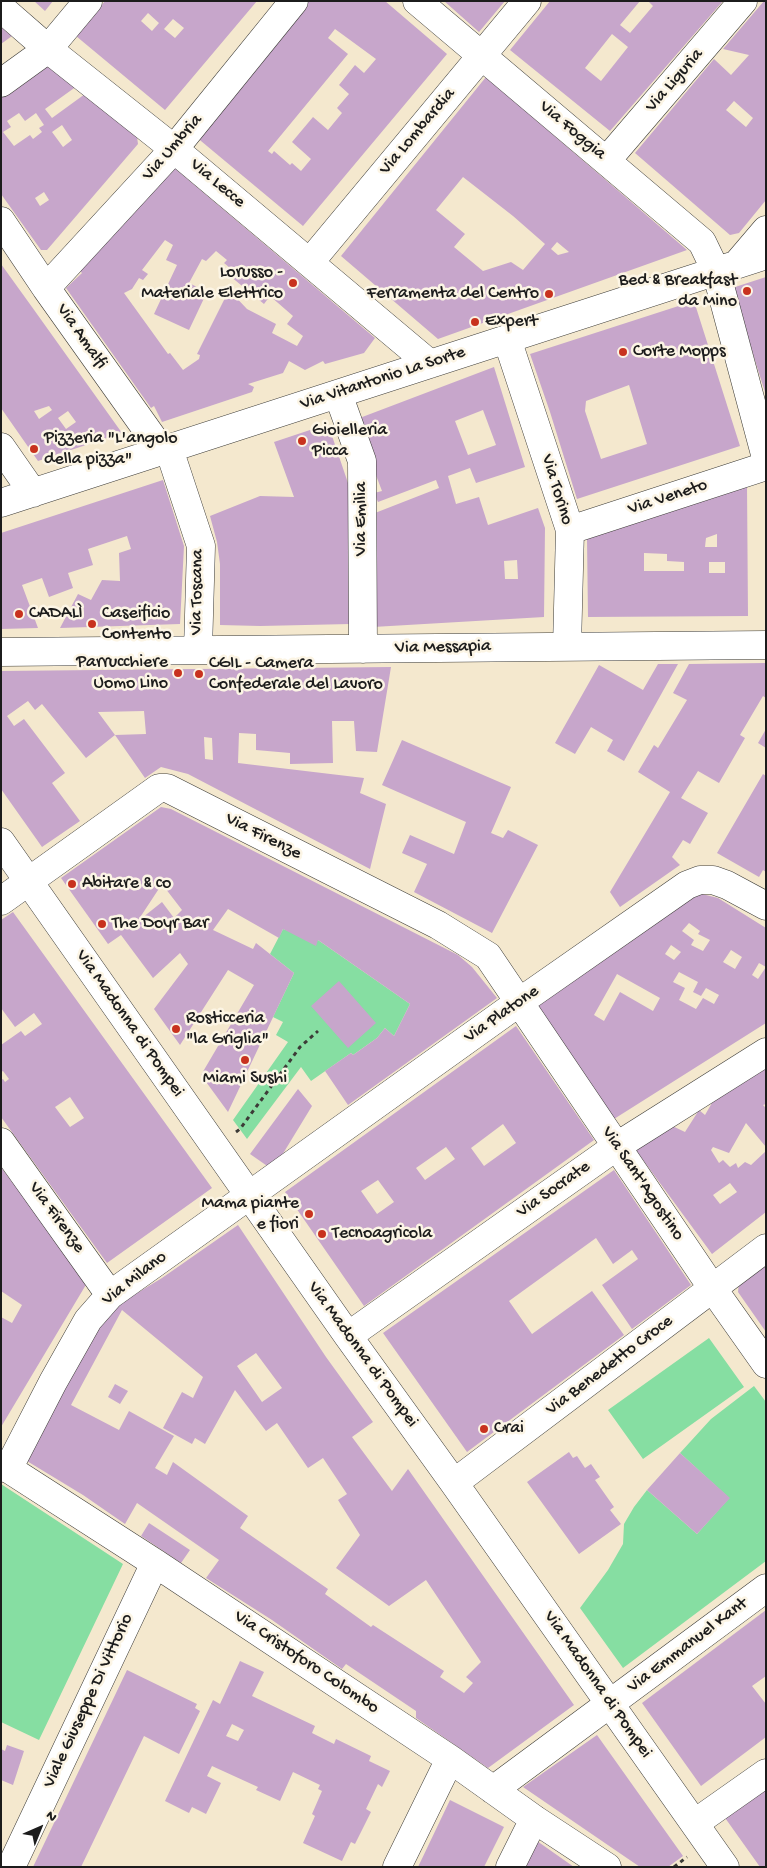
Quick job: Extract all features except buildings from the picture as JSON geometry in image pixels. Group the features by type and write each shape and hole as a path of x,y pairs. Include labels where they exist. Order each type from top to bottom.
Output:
{"street":[{"path":"1,82 48,49 88,1"},
{"name":"Via Umbria","path":"46,288 174,149 294,1"},
{"name":"Via Foggia","path":"417,1 607,160 702,242 727,267 766,458"},
{"name":"Via Lombardia","path":"310,262 527,1"},
{"name":"Via Liguria","path":"607,160 743,1"},
{"name":"Via Lecce","path":"1,8 48,49 174,149 430,364"},
{"name":"Via Amalfi","path":"1,221 46,288 165,450"},
{"path":"727,267 766,230"},
{"name":"Via Vitantonio La Sorte","path":"1,503 766,255"},
{"name":"Via Torino","path":"508,338 570,530 567,647"},
{"name":"Via Emilia","path":"338,394 362,461 363,649"},
{"path":"1,447 33,493"},
{"name":"Via Toscana","path":"165,450 201,546 198,650"},
{"name":"Via Veneto","path":"570,530 766,466"},
{"name":"Via Messapia","path":"1,652 766,645"},
{"name":"Via Firenze","path":"1,901 159,788 167,788 438,924 488,956 518,1003"},
{"name":"Via Madonna di Pompei","path":"1,842 348,1336 725,1867"},
{"name":"Via Platone","path":"249,1195 687,885 700,880 712,880 727,885 766,906"},
{"name":"Via Sant'Agostino","path":"518,1003 766,1364"},
{"name":"Via Socrate","path":"348,1336 617,1146 766,1052"},
{"name":"Via Firenze","path":"1,1142 110,1295"},
{"name":"Via Milano","path":"5,1467 88,1320 110,1295 249,1195"},
{"name":"Via Benedetto Croce","path":"454,1483 766,1248"},
{"name":"Via Cristoforo Colombo","path":"5,1467 155,1563 450,1759 607,1867"},
{"name":"Viale Giuseppe Di Vittorio","path":"12,1867 155,1563"},
{"name":"Via Emmanuel Kant","path":"493,1790 766,1588"},
{"path":"397,1867 450,1759"},
{"path":"695,1824 766,1773"},
{"path":"510,1867 534,1818"}],"path":[{"path":"215,1147 240,1129 300,1047 318,1032"}],"green space":[{"path":"283,929 318,940 410,1004 394,1036 385,1028 377,1038 353,1055 351,1053 311,1081 301,1067 247,1139 233,1120 288,1042 276,1035 283,1022 273,1017 294,973 270,954"},
{"path":"709,1338 744,1387 643,1459 608,1410"},
{"path":"754,1386 766,1402 766,1561 623,1668 580,1608 608,1570 623,1544 624,1524 647,1490 697,1534 729,1498 680,1453 711,1419"},
{"path":"1,1484 123,1564 39,1740 1,1722"}],"place":[{"name":"Lorusso - Materiale Elettrico","path":"293,283"},
{"name":"Bed & Breakfast da Mino","path":"747,291"},
{"name":"Ferramenta del Centro","path":"549,294"},
{"name":"Expert","path":"475,322"},
{"name":"Corte Mopps","path":"623,352"},
{"name":"Gioielleria Picca","path":"302,441"},
{"name":"Pizzeria \"L'angolo della pizza\"","path":"34,449"},
{"name":"CADALÌ","path":"19,614"},
{"name":"Caseificio Contento","path":"92,624"},
{"name":"Parrucchiere Uomo Lino","path":"178,673"},
{"name":"CGIL - Camera Confederale del Lavoro","path":"199,674"},
{"name":"Abitare & co","path":"72,884"},
{"name":"The Doyr Bar","path":"102,924"},
{"name":"Rosticceria \"la Griglia\"","path":"176,1029"},
{"name":"Miami Sushi","path":"245,1060"},
{"name":"Mama piante e fiori","path":"309,1214"},
{"name":"Tecnoagricola","path":"322,1234"},
{"name":"Crai","path":"484,1429"}]}
